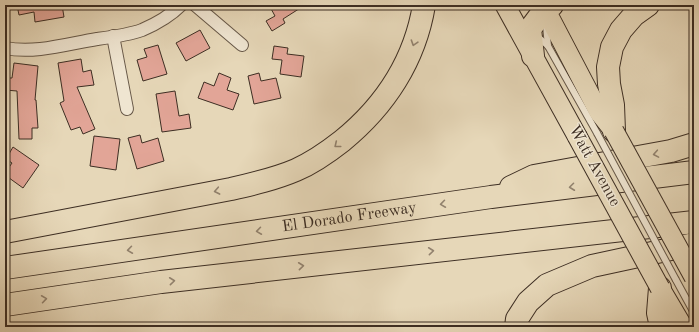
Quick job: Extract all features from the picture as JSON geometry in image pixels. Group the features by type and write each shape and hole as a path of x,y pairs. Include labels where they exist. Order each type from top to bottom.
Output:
{"highway":[{"path":"5,232 231,189 266,181 297,170 328,152 358,127 383,101 413,48 424,5"},
{"path":"540,51 525,24 547,6"},
{"path":"605,132 613,105 609,84 608,67 612,47 635,16"},
{"path":"491,197 534,176 671,152 694,144"},
{"name":"El Dorado Freeway","path":"5,268 491,197 694,172"},
{"path":"5,305 161,282 694,222"},
{"path":"516,327 517,319 528,302 547,285 592,266 694,244"},
{"path":"661,327 658,313 677,282"}],"main road":[{"name":"Watt Avenue","path":"506,5 540,51 577,136 677,282"},
{"name":"Watt Avenue","path":"547,6 599,112 605,132 677,282 683,327"}],"street":[{"path":"5,48 22,50 41,49 142,30 159,22 181,5"},
{"path":"195,5 242,45"},
{"path":"113,36 127,109"}],"lane":[{"path":"506,5 525,24"},
{"path":"547,6 540,51 605,132"},
{"path":"677,282 694,313"}],"building":[{"path":"17,5 62,5 64,17 35,22 34,12 19,15"},
{"path":"269,5 305,5 283,19 285,23 272,31 266,21 275,16"},
{"path":"200,30 210,48 186,61 176,43"},
{"path":"158,45 167,74 143,81 137,60 147,57 144,49"},
{"path":"274,46 288,48 287,54 304,56 301,77 280,74 282,60 272,59"},
{"path":"81,59 83,72 91,70 94,85 77,87 95,129 83,134 80,127 71,130 60,103 64,101 58,63"},
{"path":"14,63 38,66 35,100 38,128 32,128 32,139 19,139 17,91 5,90 5,78 12,78"},
{"path":"219,73 231,78 227,90 239,94 233,110 198,98 204,82 214,86"},
{"path":"259,73 261,81 276,78 281,98 254,104 248,76"},
{"path":"175,91 179,116 189,114 191,128 162,132 156,94"},
{"path":"140,135 142,143 158,138 164,161 137,169 128,138"},
{"path":"94,136 120,139 116,170 90,166"},
{"path":"13,147 39,165 23,188 5,175 12,163 6,159"}]}
